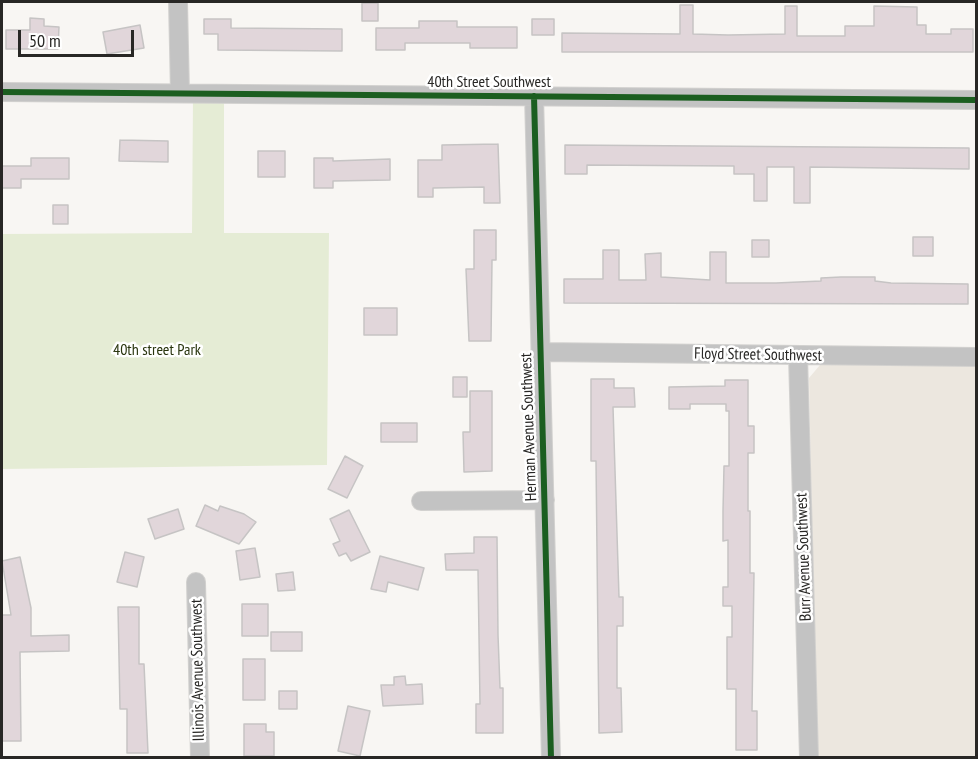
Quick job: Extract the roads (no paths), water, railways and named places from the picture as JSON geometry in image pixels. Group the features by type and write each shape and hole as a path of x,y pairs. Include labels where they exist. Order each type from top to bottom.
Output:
{"street":[{"path":"178,2 180,93"},
{"name":"40th Street Southwest","path":"2,92 976,100"},
{"name":"Herman Avenue Southwest","path":"534,96 552,758"},
{"name":"Floyd Street Southwest","path":"540,352 976,357"},
{"name":"Burr Avenue Southwest","path":"798,356 809,758"},
{"path":"421,501 545,500"},
{"name":"Illinois Avenue Southwest","path":"196,582 200,758"}],"park label":[{"name":"40th street Park","path":"157,350"}]}
